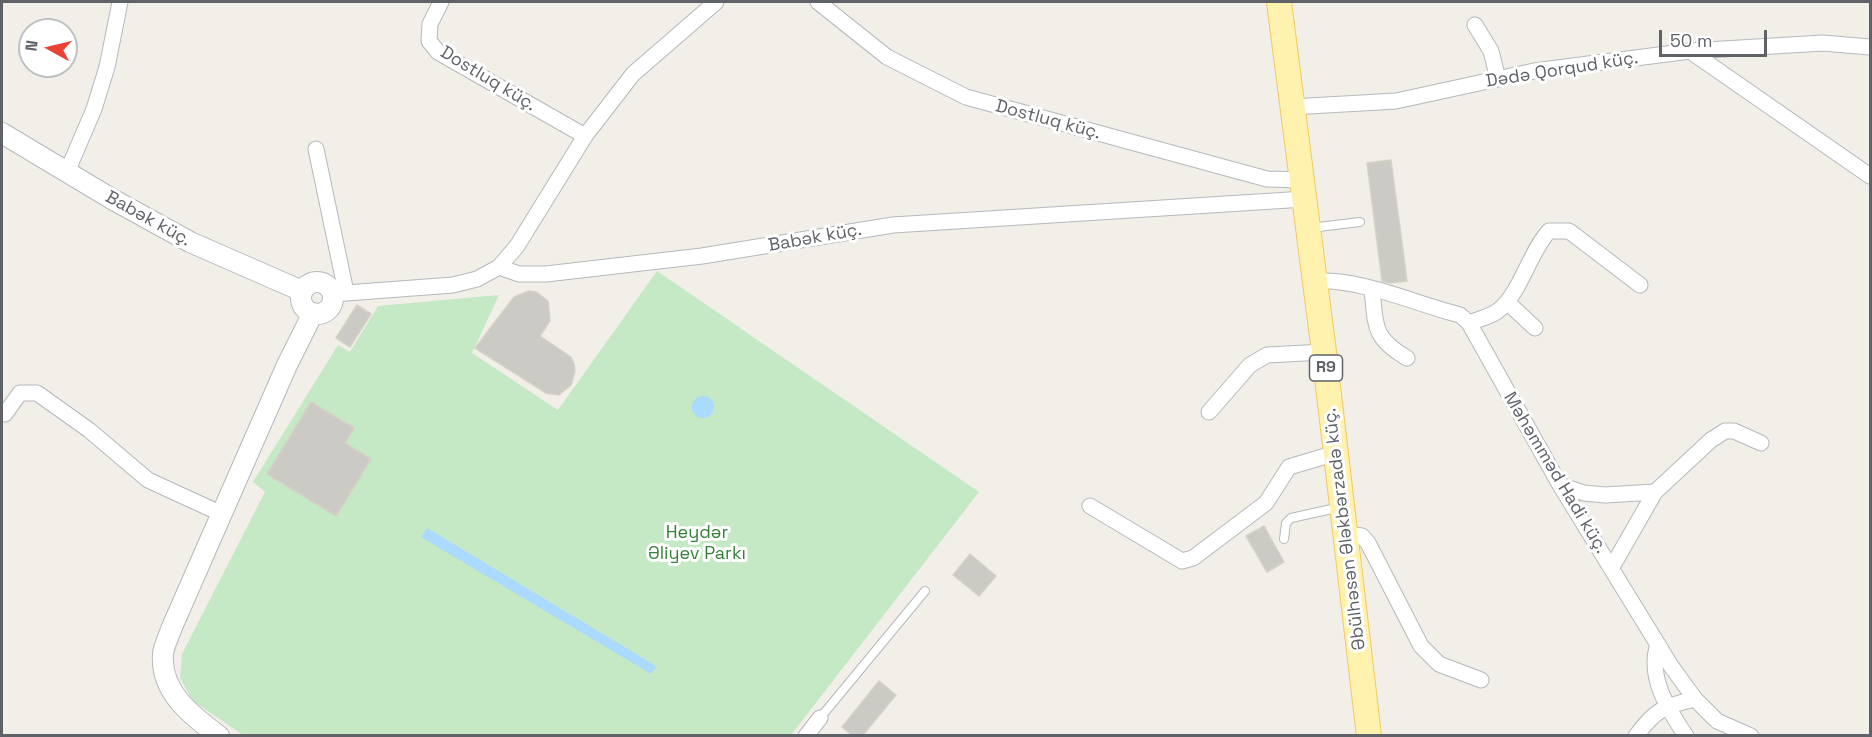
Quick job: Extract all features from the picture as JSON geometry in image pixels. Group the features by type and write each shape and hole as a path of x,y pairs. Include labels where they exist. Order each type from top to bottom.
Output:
{"main road":[{"name":"Əbülhəsən Ələkbərzadə küç.","path":"1279,2 1324,352 1369,735"}],"street":[{"path":"67,172 94,109 107,67 120,2"},
{"name":"Dostluq küç.","path":"441,2 430,24 429,41 438,52 585,136"},
{"path":"316,149 340,293 328,309 313,313 305,308 301,300 302,291 307,285 315,282 323,282 340,293 453,285 477,279 499,267 517,246 585,136 633,74 716,2"},
{"name":"Dostluq küç.","path":"818,2 887,57 966,97 1303,189"},
{"path":"1475,25 1491,51 1498,79"},
{"name":"Dədə Qorqud küç.","path":"1292,107 1396,101 1534,71 1690,51 1824,43 1870,47"},
{"path":"1690,51 1870,176"},
{"name":"Babək küç.","path":"2,133 190,242 302,291"},
{"name":"Babək küç.","path":"499,267 519,274 546,274 712,255 893,225 1303,189"},
{"path":"1315,281 1345,283 1372,290 1460,315 1468,323 1498,312 1507,302 1540,241 1549,231 1559,230 1577,236 1640,285"},
{"path":"1372,290 1376,331 1388,347 1407,358"},
{"path":"1507,302 1535,327"},
{"path":"219,735 195,718 174,696 166,677 163,654 172,627 287,365 313,313"},
{"name":"Məhəmməd Hadi küç.","path":"1468,323 1560,485 1658,644 1695,699 1717,722 1750,735"},
{"path":"1209,412 1250,365 1268,355 1324,352"},
{"path":"5,414 20,393 37,393 89,430 148,480 222,514"},
{"path":"1612,567 1655,492 1711,440 1725,431 1734,431 1761,443"},
{"path":"1090,506 1182,561 1193,558 1256,512 1266,503 1289,467 1336,453"},
{"path":"1560,485 1584,493 1605,495 1655,492"},
{"path":"1345,534 1362,536 1368,543 1421,646 1439,664 1481,680"},
{"path":"1658,644 1654,662 1666,706 1686,735"},
{"path":"1636,735 1655,712 1666,706 1695,699"}],"lane":[{"path":"1308,228 1360,222"},
{"path":"1284,539 1286,523 1291,518 1342,507"},
{"path":"814,729 925,591"}],"green space":[{"name":"Heydər Əliyev Parkı","path":"657,271 979,492 791,735 243,735 193,701 180,678 182,654 265,492 253,482 338,345 350,352 378,306 499,295 472,353 558,410"}],"water":[{"path":"699,396 707,396 714,403 714,411 707,418 699,418 692,411 692,403"},
{"path":"427,528 656,666 651,674 421,537"}],"building":[{"path":"1391,160 1407,281 1390,283 1382,281 1367,163"},
{"path":"529,291 536,292 548,301 550,321 540,336 571,357 574,364 575,371 571,385 559,395 546,393 475,348 514,297"},
{"path":"357,305 371,314 350,347 336,338"},
{"path":"311,402 354,428 345,443 371,459 336,516 267,474"},
{"path":"1264,526 1284,562 1267,572 1246,536"},
{"path":"970,554 996,576 979,596 953,575"},
{"path":"879,681 896,695 863,735 852,735 842,727"}]}
